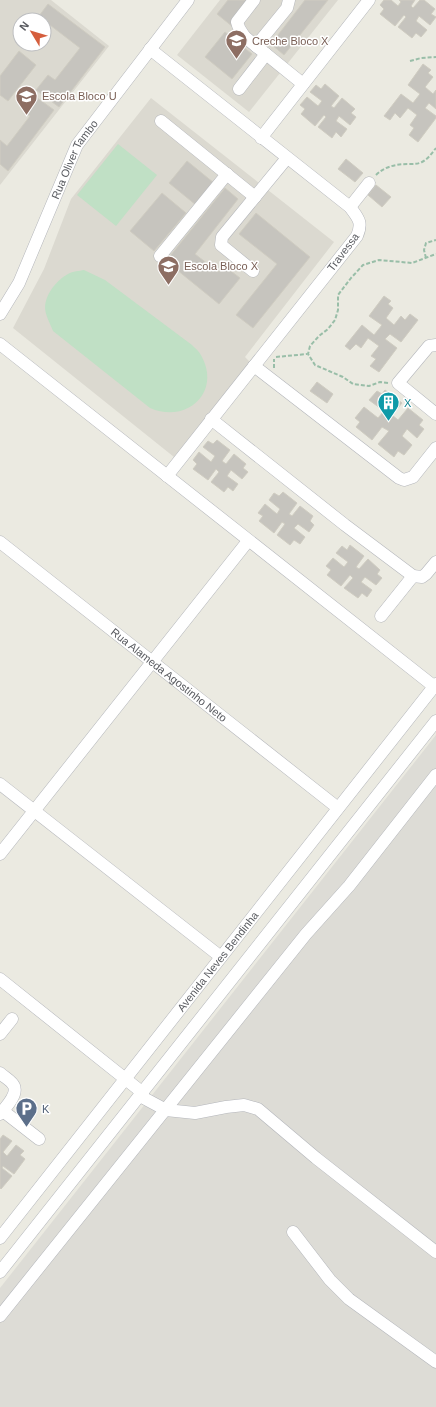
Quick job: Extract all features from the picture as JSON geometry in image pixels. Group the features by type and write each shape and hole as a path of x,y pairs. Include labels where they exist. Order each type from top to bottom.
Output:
{"street":[{"name":"Rua Oliver Tambo","path":"0,314 19,283 77,145 188,0"},
{"path":"254,0 237,22 238,29 242,35 303,84"},
{"path":"256,46 286,8 289,0"},
{"path":"261,138 369,0"},
{"name":"Travessa","path":"150,49 350,207 360,222 360,229 357,236 167,476"},
{"path":"239,89 266,54"},
{"path":"161,120 255,197"},
{"path":"253,271 221,245 222,237 287,158"},
{"path":"160,256 227,174"},
{"path":"350,207 369,183"},
{"path":"0,344 248,541 435,686"},
{"path":"436,345 429,346 398,383 436,414"},
{"path":"254,366 399,478 404,480 413,477 436,448"},
{"path":"211,419 344,525 414,576 422,577 436,562"},
{"path":"0,854 248,541"},
{"name":"Rua Alameda Agostinho Neto","path":"0,542 338,808"},
{"path":"380,616 414,576"},
{"name":"Avenida Neves Bendinha","path":"0,1238 435,686"},
{"name":"Avenida Neves Bendinha","path":"0,1272 436,721"},
{"path":"0,1316 306,934 349,886 436,775"},
{"path":"0,784 221,957"},
{"path":"0,979 125,1079 141,1094 166,1110 195,1113 244,1105 258,1109 316,1158 436,1252"},
{"path":"0,1034 12,1019"},
{"path":"0,1073 15,1086 14,1095 1,1112 39,1139"},
{"path":"294,1232 339,1290 436,1362"}],"path":[{"path":"410,61 421,58 436,57"},
{"path":"369,183 380,171 387,167 400,164 421,163 432,154 436,148"},
{"path":"425,258 424,250 426,243 436,240"},
{"path":"308,354 310,346 335,320 338,310 338,295 363,265 379,260 394,260 412,263 436,255"},
{"path":"275,357 308,354"},
{"path":"308,354 316,365 343,377 353,384 369,386 380,382 398,383"}],"shaded area":[{"name":"Escola Bloco U","path":"0,0 51,0 109,46 0,185"},
{"name":"Creche Bloco X","path":"220,0 338,0 249,112 177,55"},
{"name":"Escola Bloco X","path":"151,98 334,242 245,357 250,362 174,457 13,328 44,269 71,199"},
{"path":"436,735 436,1407 0,1407 0,1288"}],"green space":[{"path":"118,144 157,175 116,226 77,195"},
{"path":"84,270 105,280 192,345 199,352 207,370 207,382 203,393 197,402 176,412 163,412 150,408 53,331 45,310 47,297 56,283 68,274"}],"building":[{"path":"228,0 253,0 233,27 217,14"},
{"path":"305,0 328,0 284,55 271,44"},
{"path":"384,0 391,0 398,6 401,2 399,0 415,0 411,6 413,8 420,0 424,0 435,9 431,14 436,17 430,25 419,16 416,21 427,30 421,37 416,33 412,38 398,27 406,17 404,15 395,26 380,14 384,9 380,5"},
{"path":"48,4 105,47 59,107 36,90 48,75 55,80 80,48 52,27 52,12 42,12"},
{"path":"225,32 252,54 232,79 205,57"},
{"path":"18,52 36,65 8,101 0,95 0,76"},
{"path":"423,64 431,70 428,73 433,77 425,87 433,94 436,90 436,109 429,103 425,108 436,116 436,118 418,142 409,135 414,128 410,125 417,115 408,108 400,118 395,113 390,120 384,116 401,94 413,103 420,94 408,85"},
{"path":"325,84 339,96 331,106 334,108 342,98 355,109 351,113 356,117 350,125 339,116 336,121 347,129 341,137 336,132 332,138 318,127 326,117 324,115 315,126 301,114 305,109 300,105 307,97 318,106 322,101 310,92 316,85 321,89"},
{"path":"36,97 54,110 8,171 0,164 0,140 7,146 30,116 24,112"},
{"path":"346,159 363,173 355,182 338,169"},
{"path":"187,161 214,183 196,205 169,183"},
{"path":"376,185 391,197 382,207 368,195"},
{"path":"225,188 238,199 195,254 218,272 223,265 240,278 219,304 166,261"},
{"path":"162,193 186,213 154,251 130,231"},
{"path":"256,213 310,257 253,328 236,315 277,264 239,234"},
{"path":"384,296 391,301 388,304 393,308 386,318 394,325 401,316 405,320 410,314 418,320 401,342 390,334 385,339 397,348 379,372 370,366 376,359 371,356 379,346 368,338 361,348 356,344 350,350 345,346 362,325 374,335 382,325 369,316"},
{"path":"317,382 333,394 327,403 310,391"},
{"name":"X","path":"385,390 402,403 392,415 398,420 408,408 423,420 419,425 424,429 417,438 407,429 402,436 412,445 404,455 398,451 394,457 378,444 389,431 382,427 372,440 356,427 360,422 355,418 364,407 378,418 384,411 369,400 377,391 382,394"},
{"path":"217,440 230,450 222,461 226,464 234,454 246,464 243,468 248,472 242,479 231,470 227,476 238,484 233,491 228,487 224,492 211,482 219,472 216,469 208,480 193,469 197,464 193,460 199,452 211,462 215,456 203,447 208,441 213,444"},
{"path":"283,492 297,503 289,514 292,516 300,506 313,516 310,521 314,525 309,532 298,524 294,528 305,537 300,544 294,540 290,545 277,535 285,524 282,522 274,533 259,521 263,516 258,513 265,504 277,514 280,509 269,500 274,493 279,496"},
{"path":"350,545 364,556 356,567 359,569 368,559 380,570 377,574 382,578 376,585 365,577 361,582 372,590 367,597 362,593 358,598 344,588 353,578 350,575 341,586 327,575 331,570 326,566 333,558 344,567 348,562 336,553 342,546 347,550"},
{"path":"3,1135 12,1141 3,1152 7,1156 16,1145 24,1151 20,1155 25,1159 14,1174 3,1166 2,1168 12,1176 1,1189 0,1139"}],"place":[{"name":"Creche Bloco X","path":"237,60"},
{"name":"Escola Bloco U","path":"27,116"},
{"name":"Escola Bloco X","path":"168,286"},
{"name":"X","path":"389,422"},
{"name":"K","path":"27,1128"}]}
